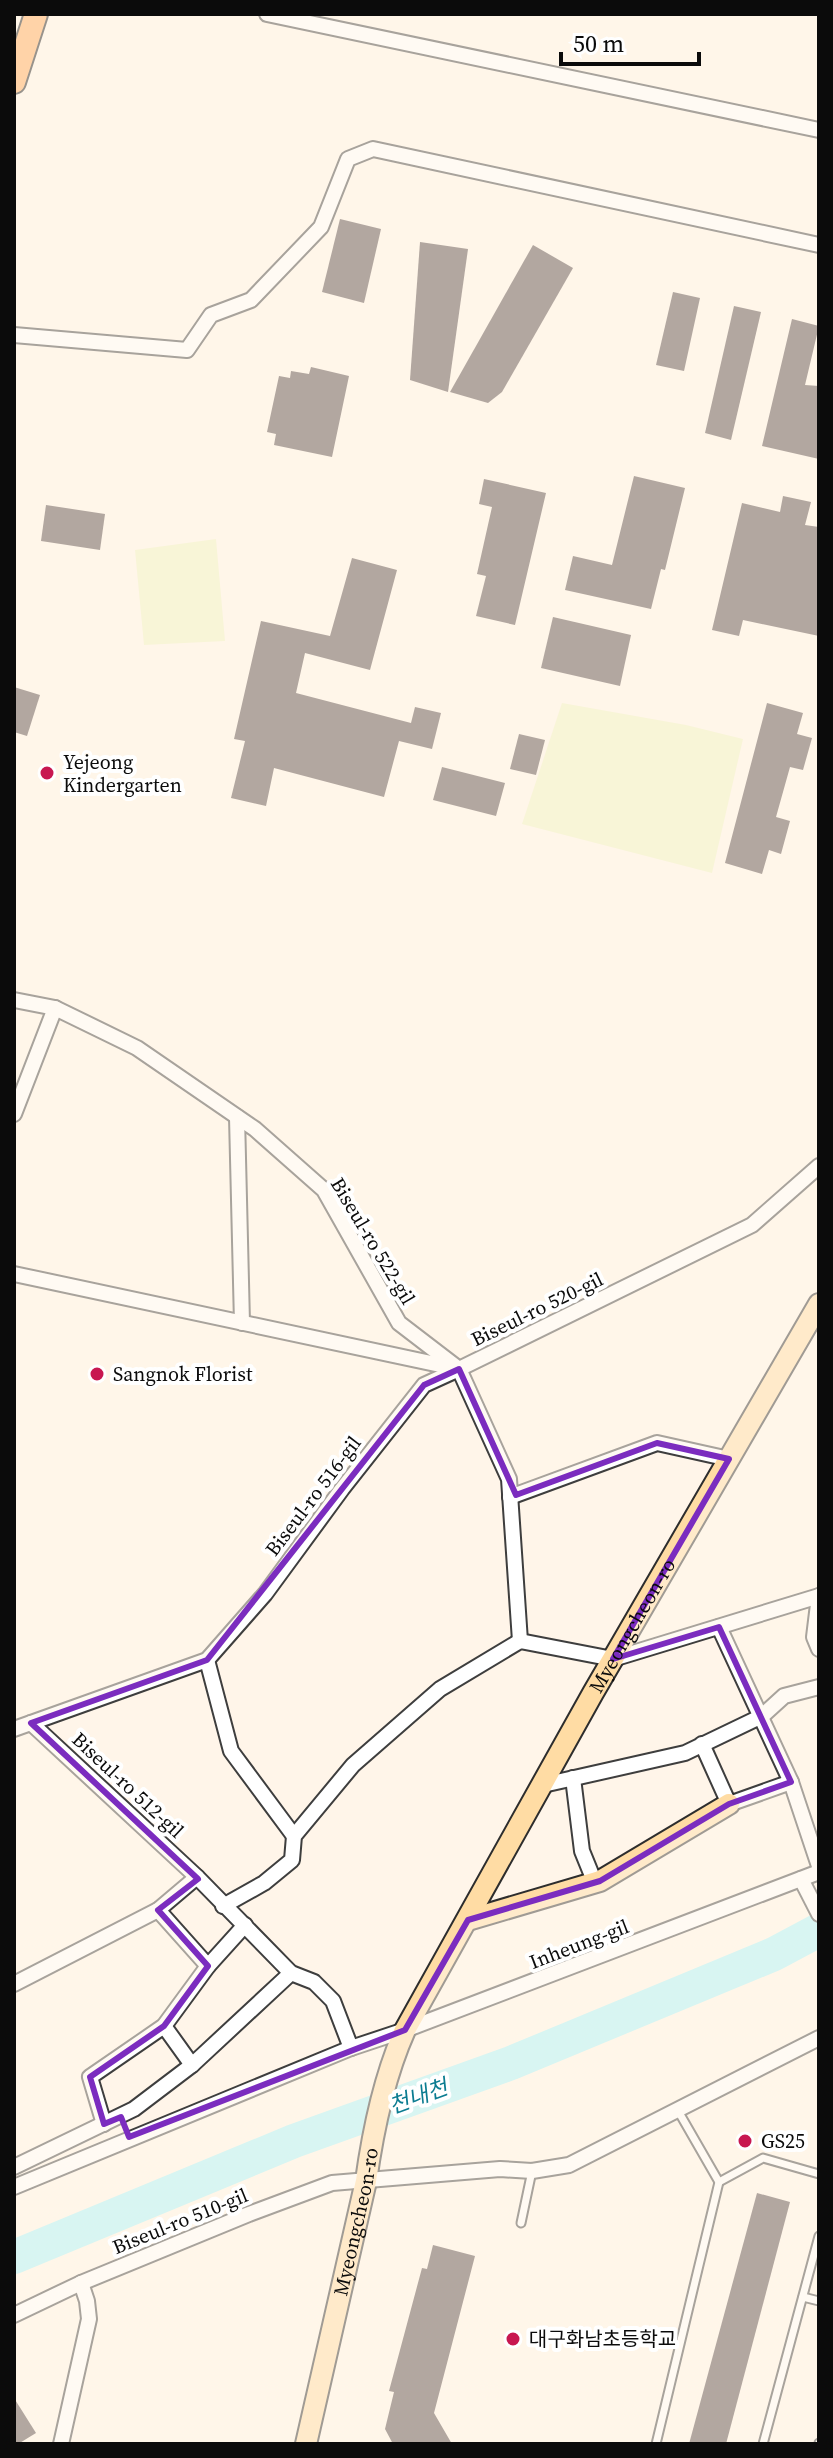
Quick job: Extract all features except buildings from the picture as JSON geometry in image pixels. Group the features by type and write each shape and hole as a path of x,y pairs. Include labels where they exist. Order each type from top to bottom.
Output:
{"main road":[{"path":"14,82 36,14"}],"street":[{"path":"267,14 819,130"},
{"path":"14,335 187,350 211,315 251,300 321,227 348,159 373,149 819,245"},
{"name":"Biseul-ro 522-gil","path":"14,1000 55,1008 137,1048 255,1129 324,1190 399,1323 459,1369 509,1479 520,1641"},
{"path":"14,1114 55,1008"},
{"path":"237,1117 242,1323"},
{"name":"Biseul-ro 520-gil","path":"14,1274 459,1369 752,1225 819,1166"},
{"name":"Myeongcheon-ro","path":"306,2444 366,2181 371,2146 393,2057 405,2030 613,1659 819,1304"},
{"name":"Biseul-ro 516-gil","path":"14,1729 207,1660 265,1594 424,1385 459,1369"},
{"path":"510,1497 657,1443 729,1459"},
{"path":"223,1906 264,1883 292,1860 294,1836 353,1765 440,1689 520,1641 613,1659 819,1596 814,1637 819,1649"},
{"path":"719,1627 791,1782 819,1869"},
{"path":"207,1660 231,1751 294,1836"},
{"path":"543,1785 685,1753 762,1716 784,1696 819,1687"},
{"name":"Biseul-ro 512-gil","path":"31,1723 197,1877 291,1973"},
{"path":"702,1744 729,1804"},
{"path":"573,1778 582,1851 595,1883"},
{"path":"468,1920 595,1883 729,1804 791,1782"},
{"name":"Inheung-gil","path":"14,2187 351,2048 801,1879 819,1869"},
{"path":"14,1984 158,1910 197,1877"},
{"path":"801,1879 819,1914"},
{"path":"158,1910 208,1966"},
{"path":"104,2124 90,2077 164,2026 208,1966 245,1925"},
{"path":"14,2167 121,2117 192,2065 291,1973 314,1982 333,2001 351,2048"},
{"path":"164,2026 192,2065"},
{"name":"Biseul-ro 510-gil","path":"14,2315 81,2283 332,2183 500,2169 532,2171 569,2165 819,2038"},
{"path":"121,2117 129,2137"},
{"path":"61,2444 89,2319 81,2283"}],"lane":[{"path":"656,2444 719,2182 677,2109"},
{"path":"719,2182 763,2158 819,2174"},
{"path":"521,2223 532,2171"},
{"path":"763,2444 819,2236"},
{"path":"803,2297 819,2301"}],"highlighted area":[{"path":"459,1369 516,1495 657,1443 729,1459 613,1659 719,1627 791,1782 729,1804 600,1881 468,1920 405,2030 129,2137 121,2117 104,2124 90,2077 164,2026 208,1966 158,1910 198,1879 31,1723 207,1660 424,1385"}],"green space":[{"path":"216,539 225,641 144,645 135,550"},
{"path":"562,703 686,725 743,739 712,873 522,824"}],"waterway":[{"name":"천내천","path":"14,2257 294,2141 511,2063 774,1954 819,1930"}],"place":[{"name":"Yejeong Kindergarten","path":"47,773"},
{"name":"Sangnok Florist","path":"97,1374"},
{"name":"GS25","path":"745,2141"},
{"name":"대구화남초등학교","path":"513,2339"}]}
